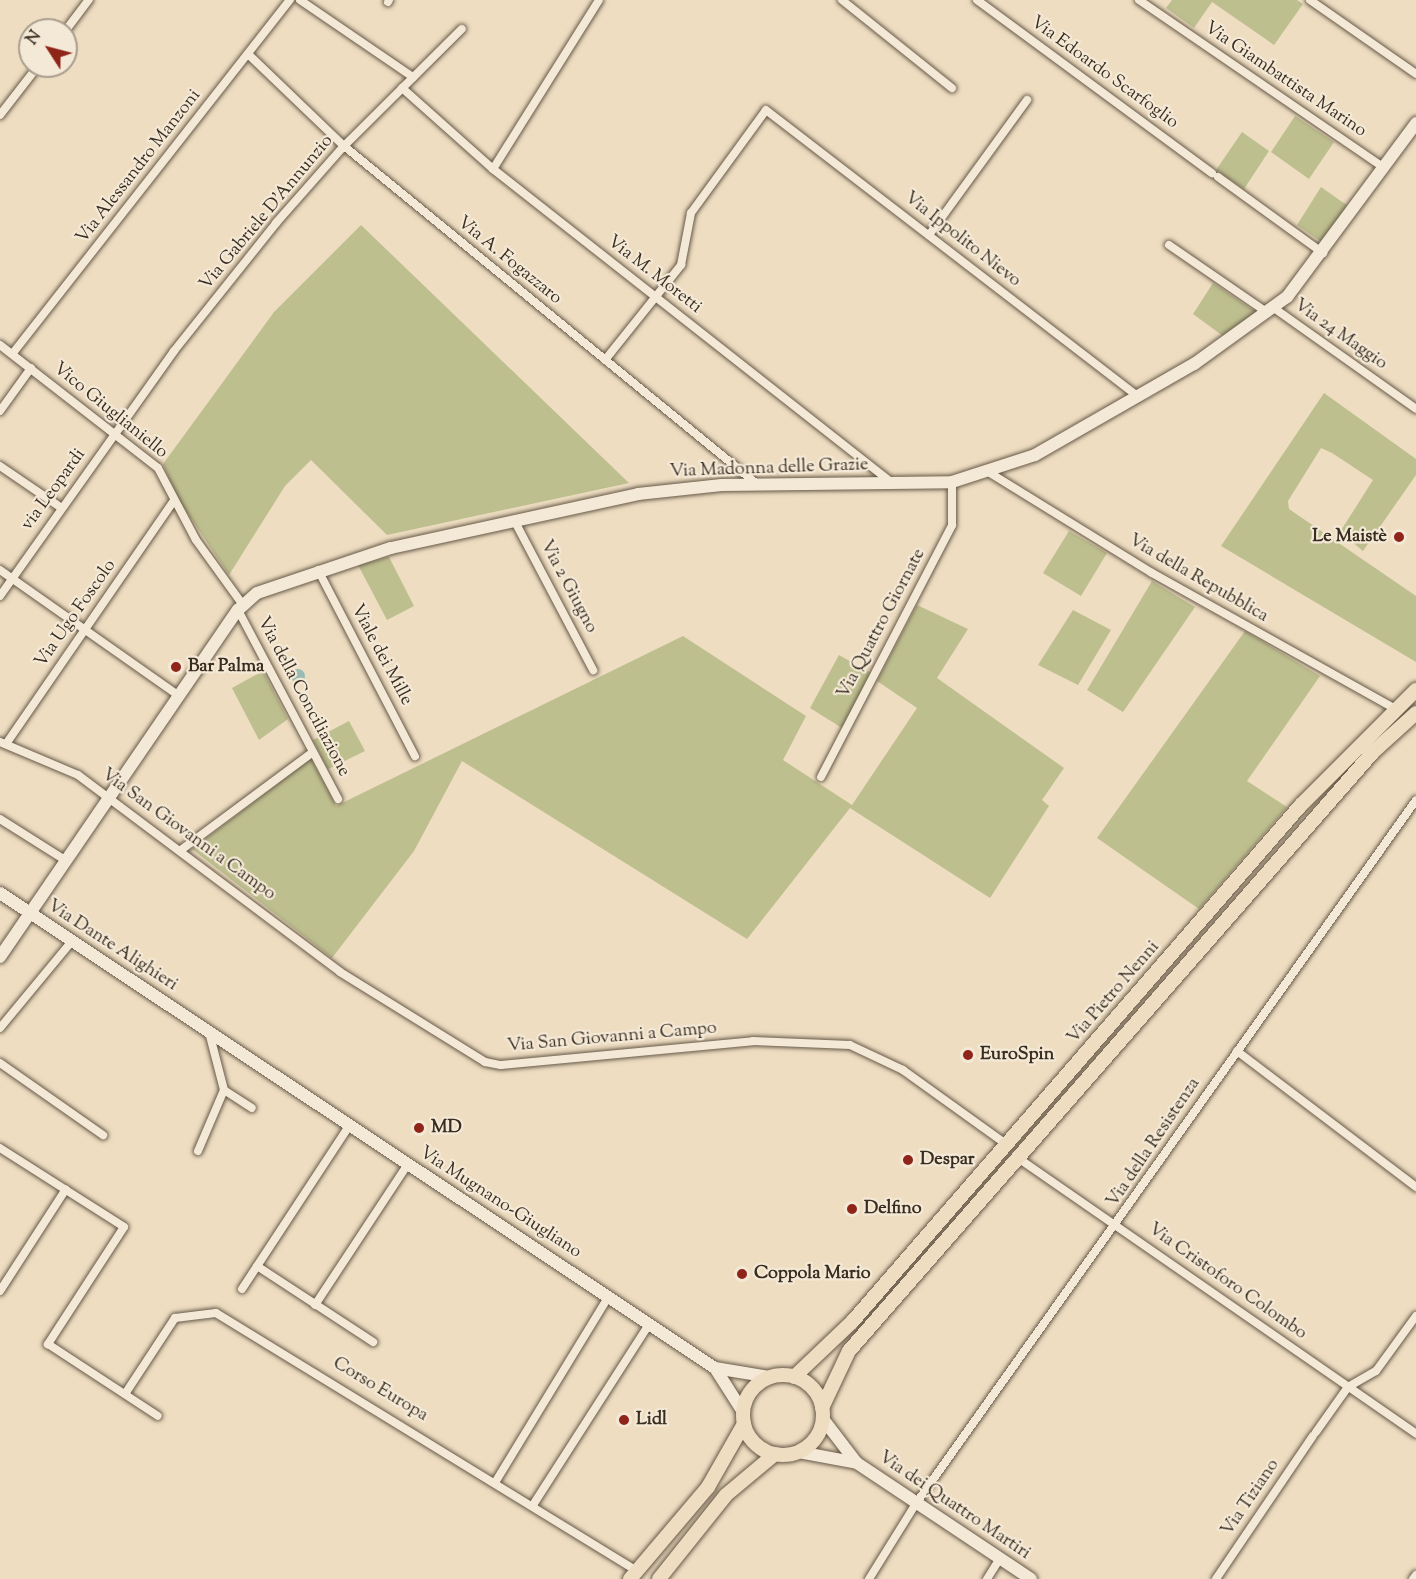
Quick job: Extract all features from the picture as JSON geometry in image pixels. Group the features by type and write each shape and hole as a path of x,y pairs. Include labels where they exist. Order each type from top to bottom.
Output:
{"main road":[{"name":"Via Pietro Nenni","path":"794,1377 852,1322 1301,805 1394,708 1416,690"},
{"path":"743,1418 755,1444 775,1454 799,1452 815,1438 822,1413 849,1351 1373,752 1416,713"},
{"path":"634,1575 708,1487 743,1418 751,1390 770,1377 794,1377 812,1388 822,1413"},
{"path":"659,1579 726,1495 775,1454"}],"street":[{"path":"75,18 89,0"},
{"name":"Via Alessandro Manzoni","path":"13,353 290,0"},
{"path":"300,0 413,77"},
{"path":"493,169 599,0"},
{"path":"842,0 952,88"},
{"name":"Via Giambattista Marino","path":"1139,0 1383,167"},
{"path":"1310,0 1416,74"},
{"name":"Via Edoardo Scarfoglio","path":"980,1 1323,253"},
{"name":"Via Gabriele D'Annunzio","path":"116,434 276,223 344,146 462,29"},
{"name":"Via A. Fogazzaro","path":"248,54 344,146 757,484"},
{"path":"0,115 29,78"},
{"name":"Via M. Moretti","path":"402,88 493,169 891,482"},
{"path":"929,235 1027,100"},
{"name":"Via Ippolito Nievo","path":"657,298 681,265 691,213 766,110 1138,396"},
{"name":"Via Madonna delle Grazie","path":"0,957 241,608 269,586 318,570 513,520 638,494 757,484 952,482 990,473 1054,446 1138,396 1271,311 1323,253 1416,123"},
{"name":"Via 24 Maggio","path":"1169,245 1416,409"},
{"path":"605,360 657,298"},
{"name":"Vico Giuglianiello","path":"0,345 158,468 173,502 241,608"},
{"path":"0,411 31,368"},
{"name":"via Leopardi","path":"0,596 60,507 116,434"},
{"path":"0,466 60,507"},
{"name":"Via della Repubblica","path":"990,473 1152,573 1394,708"},
{"name":"Via Quattro Giornate","path":"821,777 952,525 952,482"},
{"name":"Via Ugo Foscolo","path":"3,743 85,630 173,502"},
{"name":"Via 2 Giugno","path":"513,520 593,670"},
{"path":"0,570 179,696"},
{"name":"Viale dei Mille","path":"318,570 415,756"},
{"name":"Via della Conciliazione","path":"241,608 338,799"},
{"name":"Via San Giovanni a Campo","path":"3,743 78,775 110,796 340,972 485,1062 501,1065 753,1041 850,1045 903,1070 1006,1144"},
{"path":"182,850 313,752"},
{"name":"Via della Resistenza","path":"869,1579 917,1502 1118,1225 1236,1051 1416,800"},
{"path":"0,819 65,861"},
{"name":"Via Dante Alighieri","path":"0,893 207,1030"},
{"path":"0,1028 72,940"},
{"path":"198,1151 224,1090 207,1030"},
{"name":"Via Mugnano-Giugliano","path":"207,1030 715,1368 770,1377"},
{"path":"1236,1051 1416,1186"},
{"path":"0,1063 103,1135"},
{"path":"224,1090 252,1108"},
{"path":"242,1289 349,1126"},
{"path":"0,1148 124,1227 48,1344 158,1416"},
{"name":"Via Cristoforo Colombo","path":"1018,1158 1118,1225 1416,1434"},
{"path":"315,1305 408,1164"},
{"path":"0,1291 66,1189"},
{"path":"257,1266 373,1342"},
{"path":"496,1481 609,1296"},
{"name":"Corso Europa","path":"125,1394 175,1318 216,1313 496,1481 634,1575"},
{"path":"1348,1387 1376,1371 1416,1316"},
{"path":"534,1505 649,1324"},
{"name":"Via Mugnano-Giugliano","path":"715,1368 743,1418"},
{"name":"Via Tiziano","path":"1216,1579 1348,1387"},
{"name":"Via dei Quattro Martiri","path":"822,1413 857,1463 1031,1579"},
{"name":"Via dei Quattro Martiri","path":"799,1452 857,1463"},
{"path":"987,1579 1000,1558"},
{"path":"1413,1579 1416,1575"}],"green space":[{"path":"1172,0 1297,0 1303,4 1274,45 1212,2 1194,28 1166,8"},
{"path":"1295,116 1334,142 1309,179 1271,152"},
{"path":"1242,132 1269,151 1244,189 1216,170"},
{"path":"1321,187 1348,206 1323,243 1297,225"},
{"path":"361,225 629,483 387,535 311,460 285,486 229,575 178,499 163,464 274,312"},
{"path":"1213,283 1257,313 1223,336 1193,314"},
{"path":"1324,393 1416,459 1416,475 1363,551 1340,532 1373,480 1332,453 1321,448 1288,501 1289,509 1416,596 1416,662 1221,546"},
{"path":"1069,531 1107,553 1081,596 1043,573"},
{"path":"389,557 414,606 387,620 358,565"},
{"path":"1152,581 1195,607 1123,712 1087,690"},
{"path":"917,605 968,629 937,678 1064,768 1042,800 1049,806 990,898 850,808 747,939 462,761 414,851 332,958 192,849 311,759 336,806 683,636 806,716 783,760 852,805 917,708 877,681"},
{"path":"1073,610 1111,630 1078,685 1038,665"},
{"path":"1245,631 1320,676 1247,781 1287,807 1199,909 1097,838"},
{"path":"839,655 871,673 842,728 810,708"},
{"path":"263,671 288,719 259,740 232,688"},
{"path":"349,721 365,751 328,769 313,740"}],"water":[{"path":"295,669 301,669 305,676 301,683 295,683 291,679 291,673"}],"place":[{"name":"Le Maistè","path":"1399,537"},
{"name":"Bar Palma","path":"176,667"},
{"name":"EuroSpin","path":"968,1055"},
{"name":"MD","path":"419,1128"},
{"name":"Despar","path":"908,1160"},
{"name":"Delfino","path":"852,1209"},
{"name":"Coppola Mario","path":"742,1274"},
{"name":"Lidl","path":"624,1420"}]}
